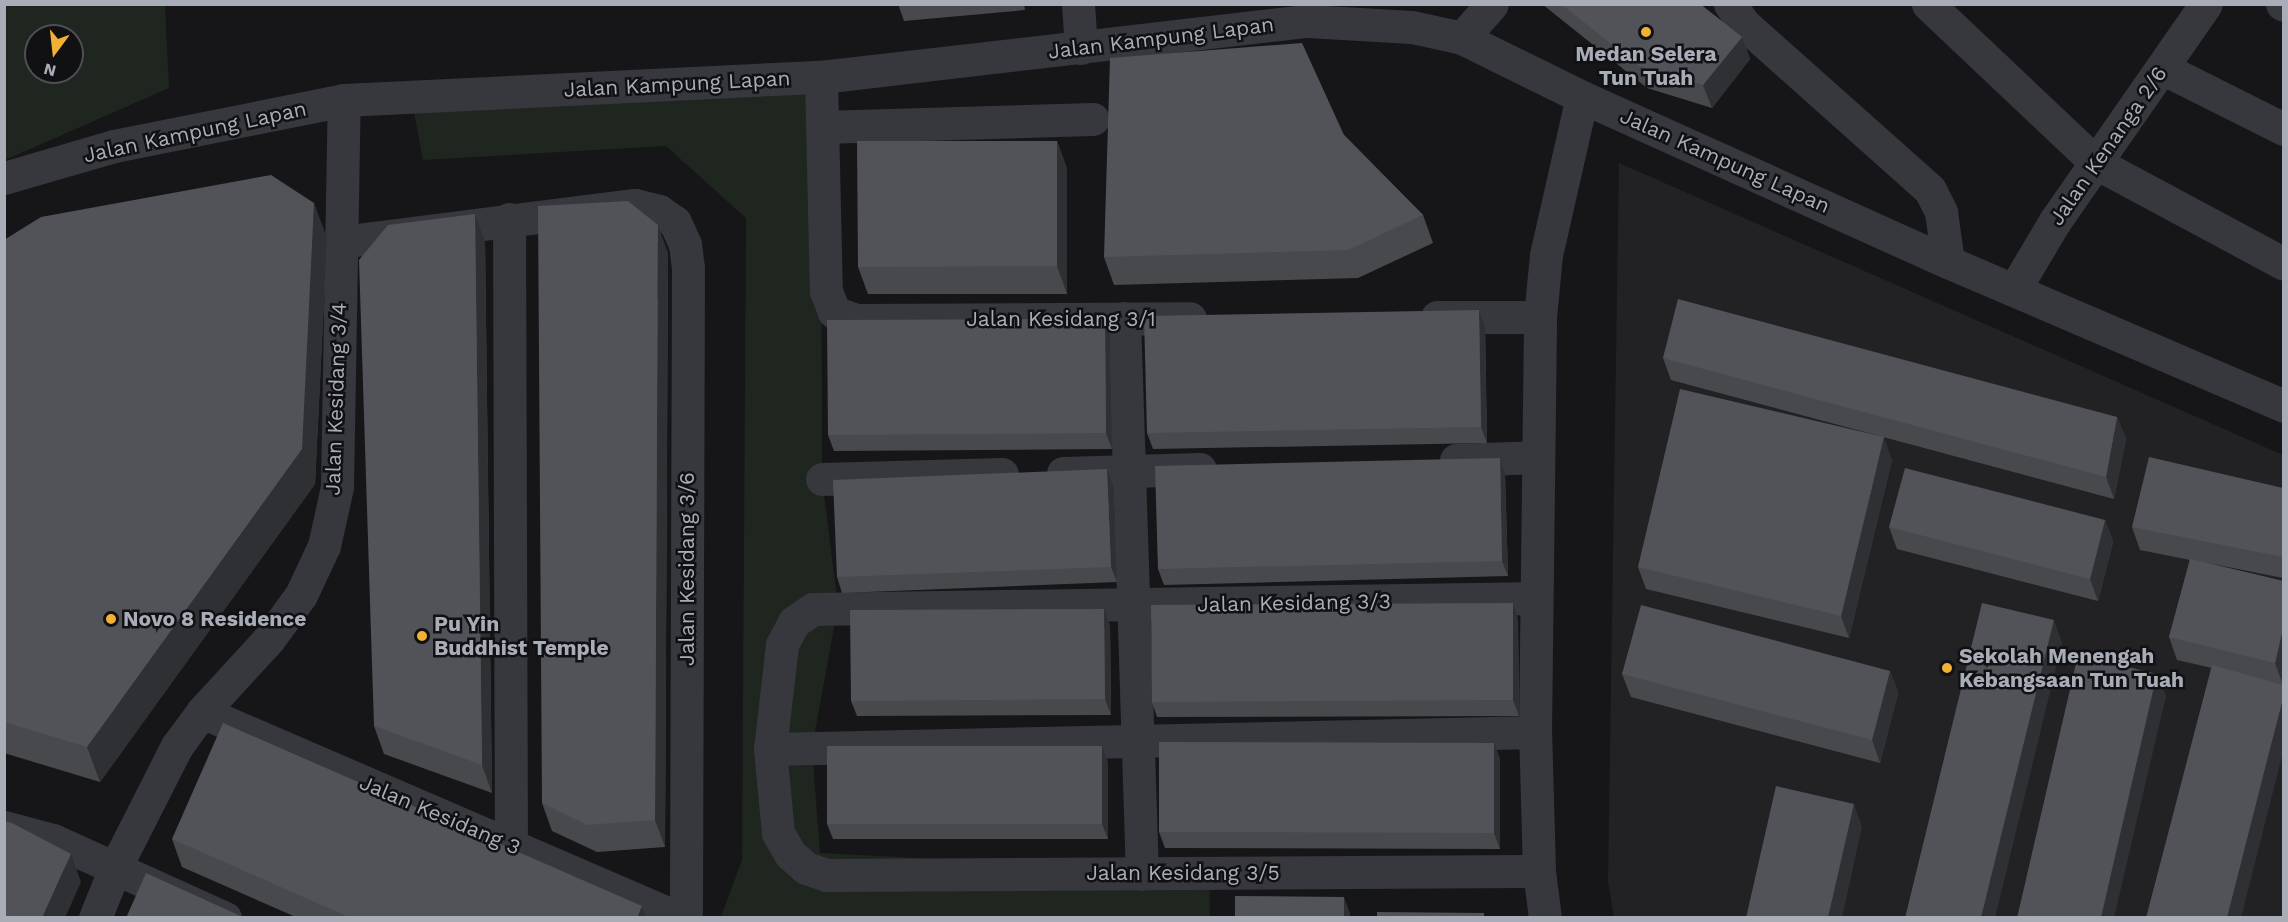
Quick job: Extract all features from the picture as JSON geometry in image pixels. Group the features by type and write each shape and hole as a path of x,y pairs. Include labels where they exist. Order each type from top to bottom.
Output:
{"street":[{"path":"1078,4 1081,48"},
{"path":"1462,38 1492,4"},
{"path":"1730,4 1744,24 1930,190 1941,212 1948,262"},
{"path":"1928,4 2096,163 2283,264"},
{"name":"Jalan Kenanga 2/6","path":"2014,290 2096,163 2206,4"},
{"name":"Jalan Kampung Lapan","path":"4,178 114,146 344,100 821,77 1307,21 1412,27 1462,38 1582,97 1948,262 2283,406"},
{"path":"2162,68 2283,129"},
{"path":"821,77 822,127 1093,119"},
{"path":"1545,918 1539,871 1535,732 1540,317 1546,255 1582,97"},
{"name":"Jalan Kesidang 3/4","path":"95,918 115,868 177,746 202,712 269,639 301,595 324,546 337,487 344,100"},
{"name":"Jalan Kesidang 3/1","path":"822,127 826,291 834,312 856,320 1219,318"},
{"name":"Jalan Kesidang 3/6","path":"509,219 635,205 659,211 675,222 688,268 686,918"},
{"path":"341,242 509,219 511,846"},
{"path":"1409,317 1540,317"},
{"path":"1124,318 1131,471 1142,874"},
{"path":"1430,461 1538,457"},
{"path":"822,478 1227,468"},
{"name":"Jalan Kesidang 3/3","path":"826,875 806,868 790,854 778,833 770,749 782,645 794,622 813,609 838,606 1134,606 1535,598"},
{"name":"Jalan Kesidang 3","path":"202,712 679,918"},
{"path":"770,749 1535,732"},
{"path":"4,827 53,840 225,918"},
{"name":"Jalan Kesidang 3/5","path":"826,875 1539,871"}],"shaded area":[{"path":"5,4 165,5 169,88 5,160"},
{"path":"821,77 822,479 838,606 812,748 820,853 1209,873 1210,917 721,917 742,860 746,218 666,146 423,160 411,97"},
{"name":"Sekolah Menengah Kebangsaan Tun Tuah","path":"1619,163 2283,455 2283,917 1614,918 1608,881"}],"building":[{"name":"Medan Selera Tun Tuah","path":"1561,4 1700,4 1742,37 1703,85 1639,66"},
{"path":"1302,43 1344,135 1423,215 1348,250 1104,257 1110,58"},
{"path":"857,141 1057,141 1057,266 858,267"},
{"name":"Novo 8 Residence","path":"271,175 314,203 302,449 87,747 4,722 4,240 41,217"},
{"path":"628,201 658,225 655,820 587,825 542,803 538,206"},
{"path":"475,214 482,765 374,726 359,260 388,225"},
{"path":"1678,299 2117,417 2106,477 1663,358"},
{"path":"1479,310 1481,427 1147,433 1144,316"},
{"path":"1105,319 1106,433 828,435 827,320"},
{"path":"1680,389 1884,437 1841,616 1638,567"},
{"path":"2149,457 2283,488 2283,557 2132,527"},
{"path":"1500,458 1502,561 1158,569 1155,466"},
{"path":"1905,468 2105,520 2090,579 1889,527"},
{"path":"1107,469 1111,567 837,577 833,480"},
{"path":"2190,559 2283,581 2283,628 2275,663 2169,637"},
{"path":"1513,603 1513,700 1152,702 1151,605"},
{"path":"1982,603 2054,620 1981,918 1905,918"},
{"path":"1641,605 1890,671 1872,740 1622,674"},
{"path":"1104,609 1105,699 851,701 850,610"},
{"path":"2078,655 2157,674 2101,918 2017,918"},
{"path":"2212,665 2283,685 2283,698 2227,918 2146,918"},
{"path":"223,723 642,906 637,918 351,918 172,839"},
{"path":"1159,742 1494,743 1494,833 1159,832"},
{"path":"827,746 1102,746 1102,824 827,824"},
{"path":"1776,786 1854,804 1828,918 1746,918"},
{"path":"4,821 71,854 42,918 4,918"},
{"path":"146,873 245,918 126,918"},
{"path":"1235,896 1344,897 1344,918 1235,918"},
{"path":"1377,912 1484,913 1484,918 1377,918"}],"place":[{"name":"Medan Selera Tun Tuah","path":"1646,32"},
{"name":"Novo 8 Residence","path":"111,619"},
{"name":"Pu Yin Buddhist Temple","path":"422,636"},
{"name":"Sekolah Menengah Kebangsaan Tun Tuah","path":"1947,668"}]}
